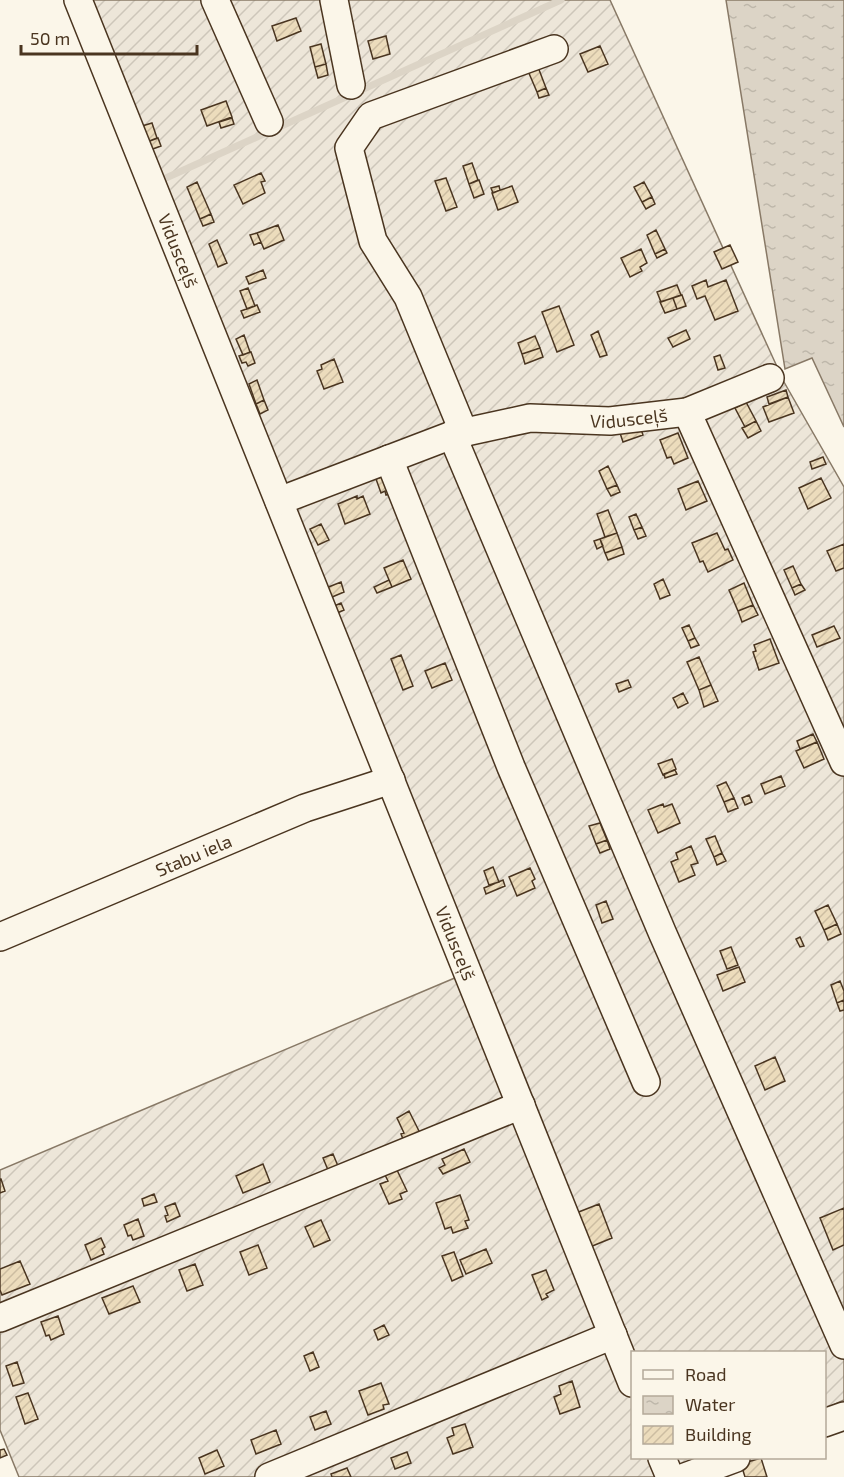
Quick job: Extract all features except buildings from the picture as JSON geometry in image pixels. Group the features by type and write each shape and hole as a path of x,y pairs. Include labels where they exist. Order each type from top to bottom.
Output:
{"street":[{"name":"Vidusceļš","path":"78,0 631,1378"},
{"path":"215,0 269,122"},
{"path":"334,0 351,85"},
{"path":"554,50 371,116 349,147 373,240 408,297 458,434 662,932 844,1345"},
{"name":"Vidusceļš","path":"279,501 458,434 530,418 610,421 687,412 770,378"},
{"path":"687,412 844,762"},
{"path":"389,459 511,767 646,1082"},
{"name":"Stabu iela","path":"0,937 305,808 391,780"},
{"path":"0,1318 521,1104"},
{"path":"269,1477 613,1335"},
{"path":"826,1423 844,1416"},
{"path":"662,1459 670,1477"},
{"path":"685,1477 733,1459"}],"shaded area":[{"path":"92,0 610,0 784,382 844,487 844,1400 826,1409 826,1351 631,1351 631,1459 705,1459 660,1477 19,1477 0,1430 0,1170 476,969"}],"water":[{"path":"726,0 844,0 844,427 812,358 785,369"}],"waterway":[{"path":"157,182 561,0"}]}
